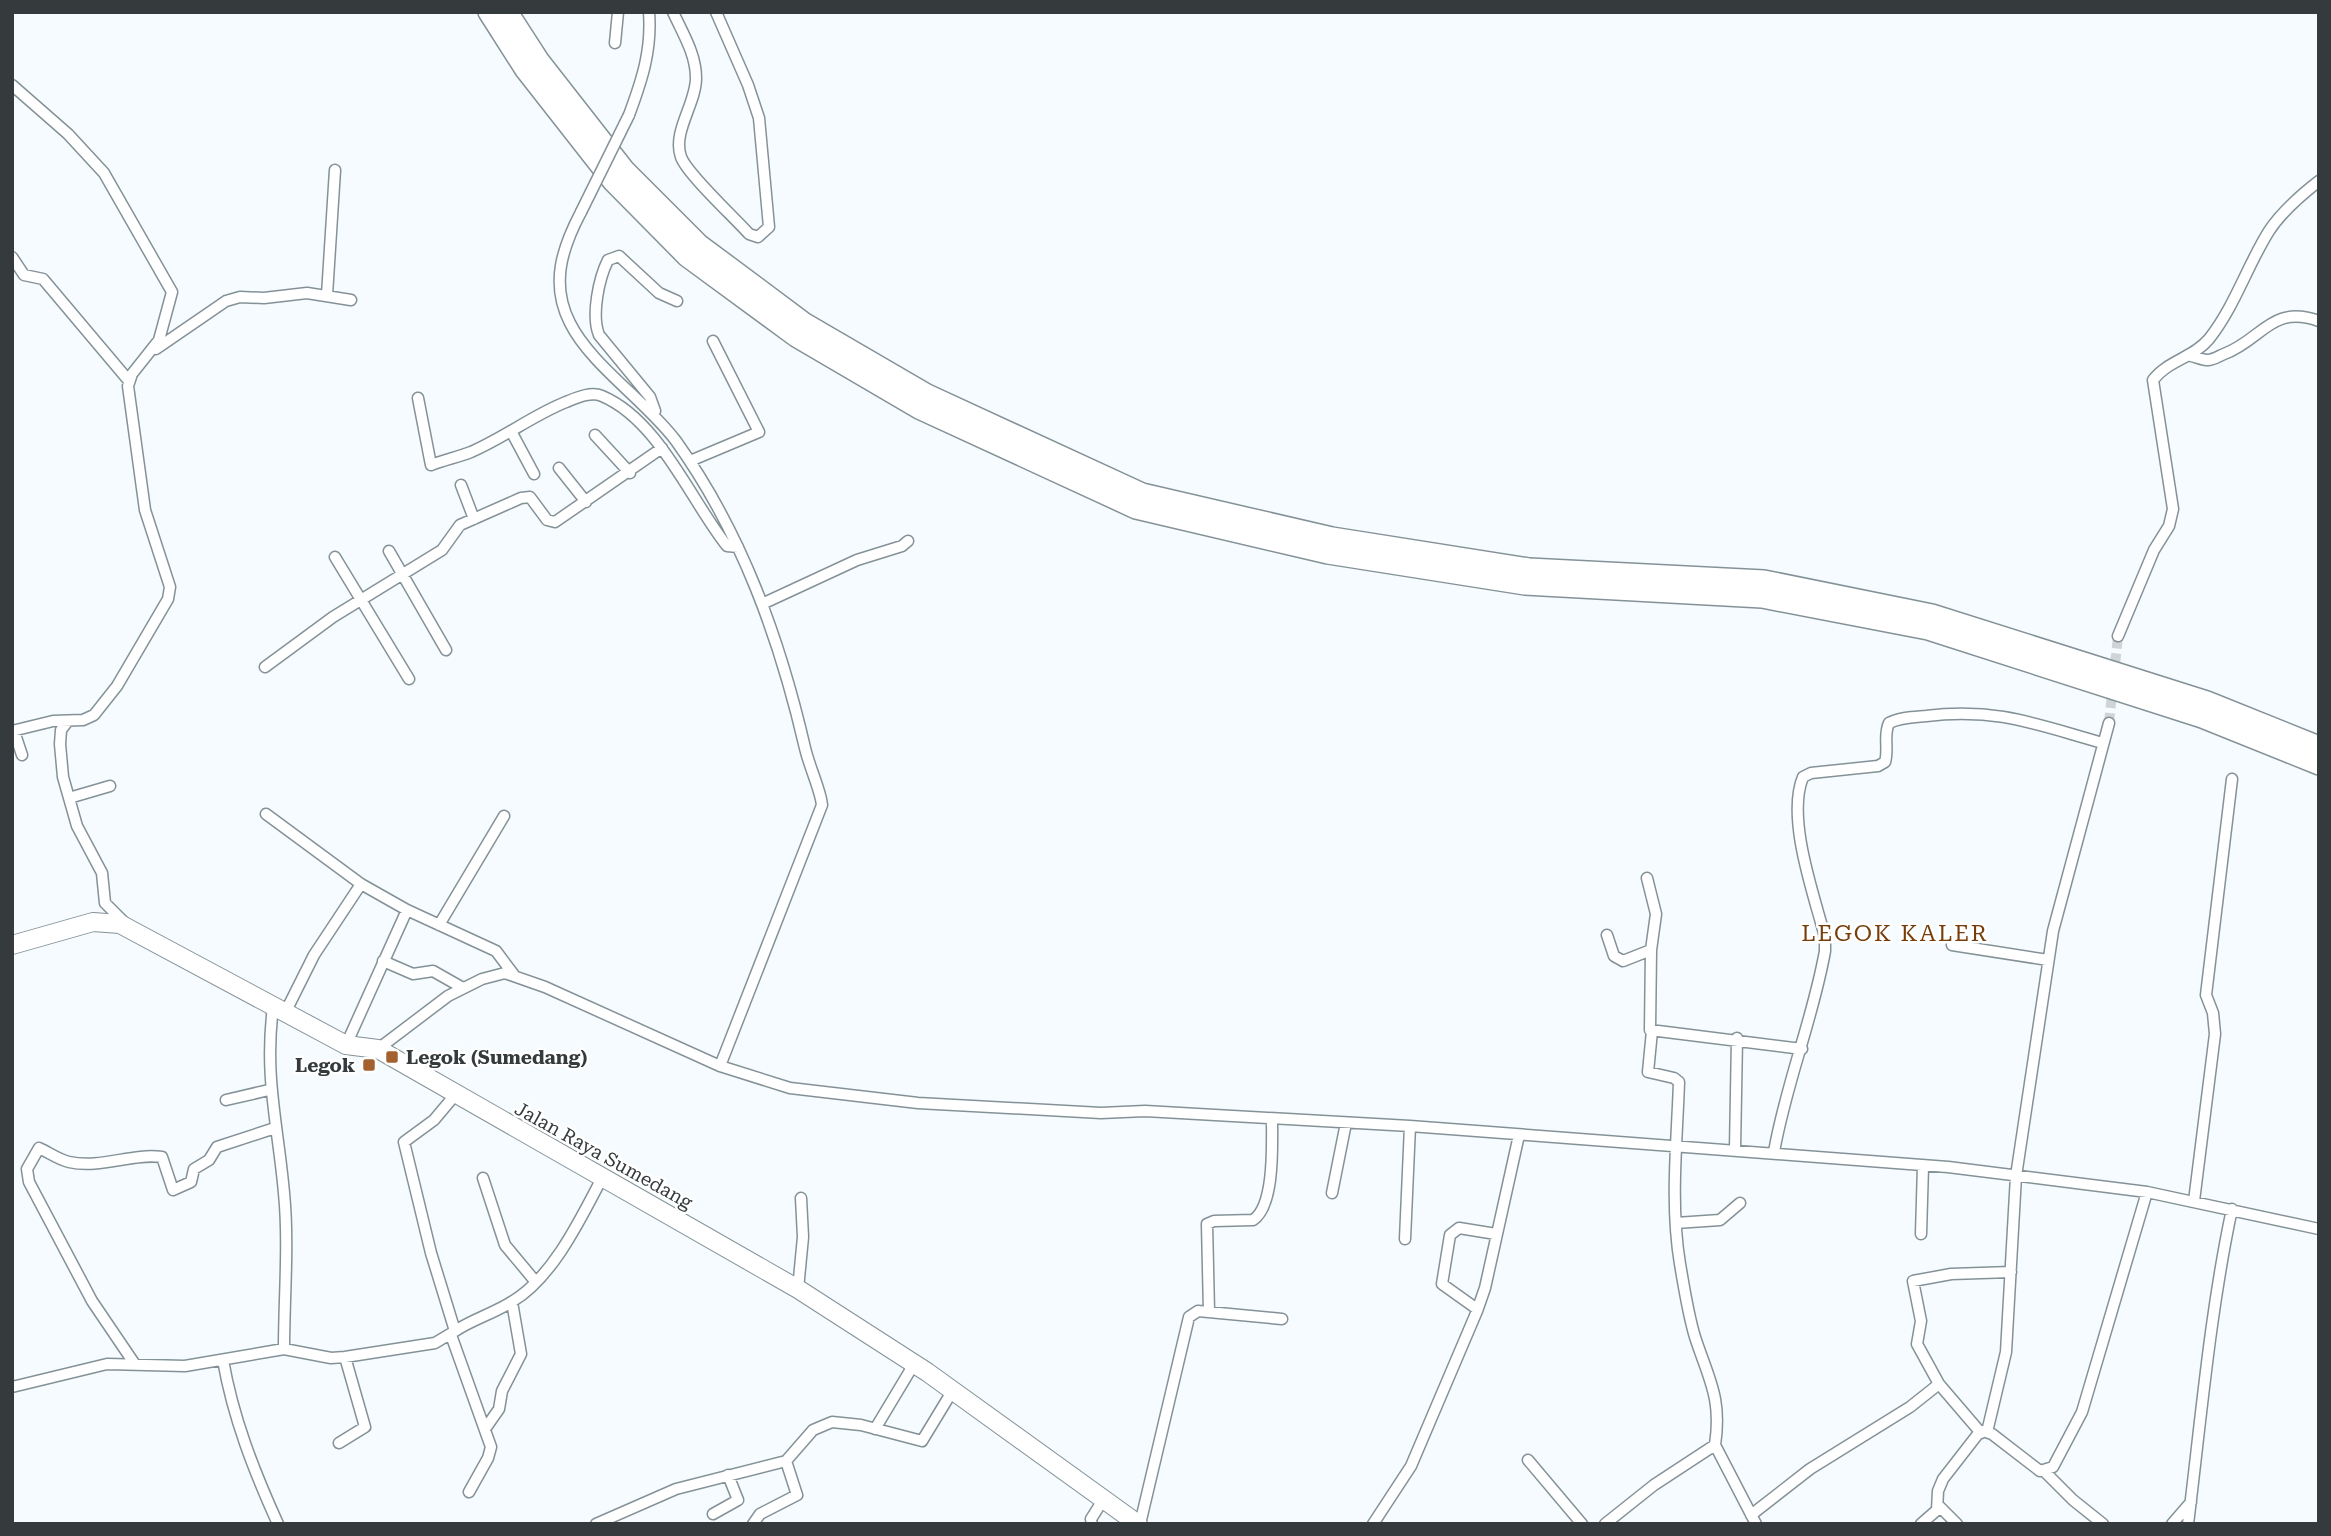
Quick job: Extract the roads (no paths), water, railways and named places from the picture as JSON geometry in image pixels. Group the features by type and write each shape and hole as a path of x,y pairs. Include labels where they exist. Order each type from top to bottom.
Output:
{"highway":[{"path":"488,12 525,70 612,181 688,257 796,337 919,409 1136,509 1328,554 1525,584 1762,597 1928,630 2202,718 2319,765"},
{"path":"508,12 539,60 625,170 699,244 805,323 927,394 1142,493 1332,537 1530,568 1764,580 1932,614 2207,701 2319,746"},
{"name":"Jalan Raya Sumedang","path":"12,945 93,922 120,924 346,1045 378,1049 798,1289 953,1390 1139,1524"}],"street":[{"path":"615,43 618,12"},
{"path":"649,12 650,40 646,71 629,115 563,252 558,277 570,323 590,351 656,416 690,461 738,547 776,639 799,714 805,748 822,805 720,1066"},
{"path":"673,12 694,58 696,80 692,103 677,144 681,160 749,234 758,237 769,226 759,118 748,85 716,12"},
{"path":"12,85 68,134 104,173 168,283 171,298 153,350"},
{"path":"327,295 335,170"},
{"path":"2118,636 2154,550 2169,526 2173,509 2152,380 2158,373 2191,356 2221,322 2276,222 2319,181"},
{"path":"656,416 650,397 599,335 595,326 602,272 608,260 619,256 659,293 677,301"},
{"path":"12,257 24,275 43,279 129,381 130,416 145,510 170,587 168,598 117,686 94,715 13,731 22,755"},
{"path":"129,381 153,350 226,301 240,297 327,295 351,300"},
{"path":"2191,356 2208,360 2233,351 2273,321 2287,316 2300,314 2319,321"},
{"path":"690,461 759,432 713,341"},
{"path":"418,398 430,464 472,451 564,403 586,395 601,395 631,416 662,448 686,481 712,527 727,546 738,547"},
{"path":"511,431 534,474"},
{"path":"595,435 630,472"},
{"path":"265,667 333,617 402,572 442,550 460,525 521,498 530,497 547,520 555,522 662,448"},
{"path":"558,468 586,502"},
{"path":"461,485 474,520"},
{"path":"762,604 846,564 902,546 908,541"},
{"path":"389,551 446,650"},
{"path":"335,557 409,679"},
{"path":"1774,1152 1782,1106 1802,1049 1825,951 1825,937 1800,838 1800,790 1803,777 1811,773 1878,766 1885,762 1887,755 1886,730 1889,723 1899,719 1955,712 2010,716 2104,743"},
{"path":"68,720 61,730 60,744 69,798 80,833 102,873 106,903 133,930"},
{"path":"1921,1524 1933,1516 1943,1479 1984,1432 2006,1352 2016,1176 2048,960 2053,931 2109,723"},
{"path":"2194,1201 2215,1034 2213,1013 2206,995 2232,779"},
{"path":"69,798 110,786"},
{"path":"267,814 361,884 407,910 496,951 514,975"},
{"path":"439,925 504,816"},
{"path":"1647,878 1656,914 1647,1025 1652,1031 1648,1072 1679,1082 1676,1223 1680,1264 1694,1334 1718,1402 1715,1445 1753,1519 1810,1469 1910,1407 1940,1384"},
{"path":"284,1349 284,1195 267,1048 279,1010 361,884"},
{"path":"346,1045 407,910"},
{"path":"1607,935 1614,956 1623,961 1651,950"},
{"path":"1952,946 2048,960"},
{"path":"383,961 413,974 433,971 463,988"},
{"path":"378,1049 463,988 493,974 514,975 720,1066 790,1088 918,1103 1410,1126 1774,1152 2085,1182 2194,1201 2319,1229"},
{"path":"1652,1031 1737,1038 1802,1049"},
{"path":"1735,1149 1737,1038"},
{"path":"226,1100 270,1090"},
{"path":"455,1095 432,1121 405,1139 404,1146 453,1333 491,1452 469,1492"},
{"path":"1209,1311 1207,1224 1214,1221 1253,1220 1263,1211 1271,1168 1272,1119"},
{"path":"1332,1193 1346,1123"},
{"path":"1405,1238 1410,1126"},
{"path":"128,1363 41,1208 27,1175 28,1164 39,1148 68,1162 104,1164 151,1155 162,1157 173,1190 191,1182 194,1169 209,1160 217,1147 275,1128"},
{"path":"1373,1524 1411,1466 1477,1309 1518,1135"},
{"path":"1921,1234 1923,1166"},
{"path":"483,1178 505,1245 535,1281"},
{"path":"12,1387 128,1363 185,1366 284,1349 331,1358 435,1343 512,1302 535,1281 572,1233 602,1178"},
{"path":"2045,1472 2053,1467 2082,1412 2147,1192"},
{"path":"798,1289 803,1237 802,1198"},
{"path":"1676,1223 1720,1220 1740,1203"},
{"path":"2188,1524 2195,1440 2221,1261 2232,1209"},
{"path":"1477,1309 1442,1283 1450,1235 1459,1228 1496,1234"},
{"path":"2011,1272 1951,1274 1913,1281 1921,1321 1917,1344 1940,1384 1984,1432 2045,1472 2073,1500 2103,1524"},
{"path":"485,1429 499,1409 502,1391 521,1354 512,1302"},
{"path":"1139,1524 1189,1317 1198,1311 1209,1311 1282,1319"},
{"path":"339,1443 365,1427 345,1357"},
{"path":"223,1360 229,1397 242,1436 278,1524"},
{"path":"875,1429 914,1364"},
{"path":"596,1524 676,1489 786,1461 813,1430 821,1425 844,1422 922,1441 953,1390"},
{"path":"1605,1524 1654,1485 1715,1445"},
{"path":"1528,1460 1582,1524"},
{"path":"753,1524 760,1514 796,1498 796,1488 786,1461"},
{"path":"713,1514 738,1500 728,1475"},
{"path":"1092,1524 1091,1519 1103,1500"},
{"path":"2172,1524 2191,1502"},
{"path":"1938,1504 1957,1524"}],"tunnel":[{"path":"2109,723 2118,636"}],"place":[{"name":"Legok (Sumedang)","path":"392,1057"},
{"name":"Legok","path":"369,1065"}],"district":[{"name":"LEGOK KALER","path":"1895,933"}]}
